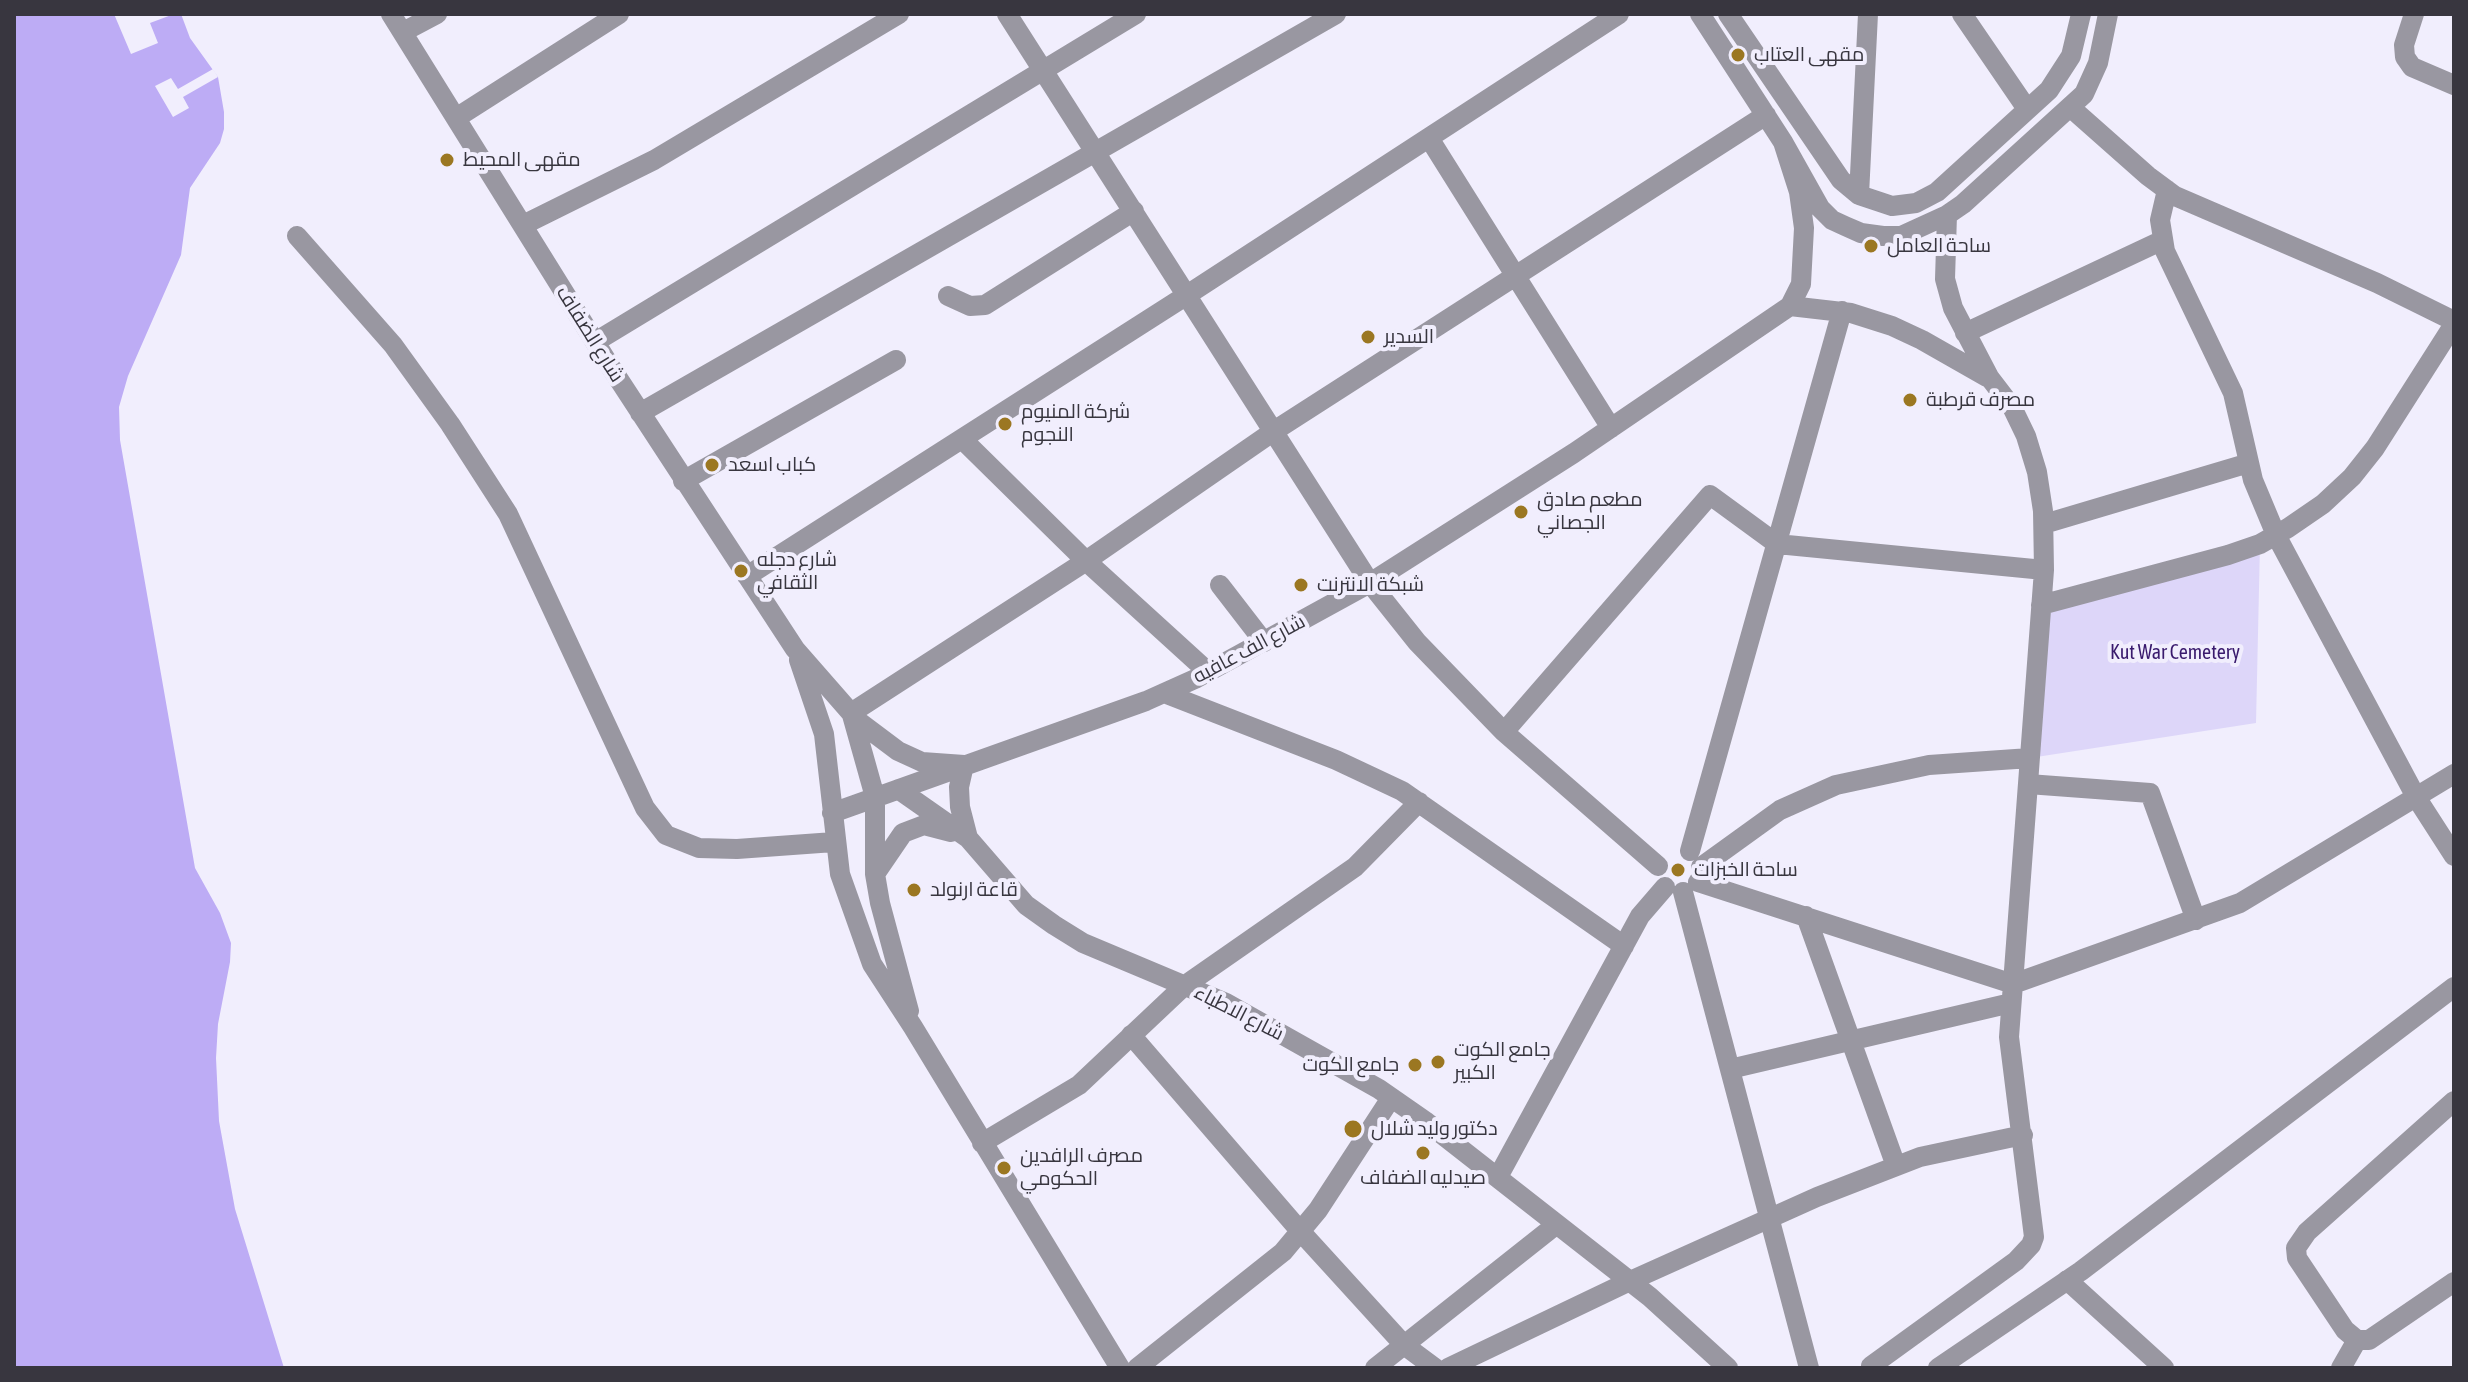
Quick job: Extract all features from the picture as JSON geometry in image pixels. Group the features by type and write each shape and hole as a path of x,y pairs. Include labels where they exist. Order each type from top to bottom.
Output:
{"street":[{"name":"شارع الضفاف","path":"391,14 683,481 795,649"},
{"path":"403,32 437,14"},
{"path":"456,118 619,14"},
{"path":"523,225 654,160 899,14"},
{"path":"1007,14 1370,583 1417,642 1504,732 1658,866"},
{"path":"595,342 1136,14"},
{"path":"640,413 1336,14"},
{"path":"747,576 1619,14"},
{"path":"1700,14 1783,142 1820,208 1832,220 1861,233 1901,236 1947,215 1963,204 2084,94 2098,63 2108,14"},
{"path":"1728,14 1841,180 1859,195 1892,206 1927,198 1937,192 2049,90 2063,71 2075,42 2081,14"},
{"path":"1859,195 1868,14"},
{"path":"1962,14 2027,109"},
{"path":"2414,14 2404,45 2405,57 2412,67 2454,85"},
{"path":"2041,605 2228,555 2276,535 2323,504 2352,477 2375,448 2454,322 2377,283 2203,210 2167,190 2070,107"},
{"path":"851,713 1086,561 1274,431 1766,115"},
{"path":"1429,138 1611,428"},
{"path":"1783,142 1799,192 1804,228 1801,284 1790,306 1842,311 1892,326 1989,377"},
{"path":"2167,190 2160,220 2165,251 2233,393 2249,463 2276,535 2416,797 2454,856"},
{"path":"948,296 970,306 985,305 1134,211"},
{"path":"1872,1368 2016,1261 2034,1237 2009,1037 2044,570 2044,524 2037,472 2026,436 2012,407 1989,377 1953,308 1945,279 1947,215"},
{"path":"297,236 393,345 450,424 508,514 645,808 666,835 699,848 737,849 834,842"},
{"path":"1965,333 2163,240"},
{"name":"شارع الف عافيه","path":"832,813 1164,693 1208,672 1370,583 1611,428 1790,306"},
{"path":"1687,876 1842,311"},
{"path":"683,481 896,360"},
{"path":"962,439 1086,561 1208,672"},
{"path":"2044,524 2249,463"},
{"path":"1504,732 1710,495 1777,544 2044,570"},
{"path":"1220,585 1264,642"},
{"path":"795,649 851,713 898,751 922,762 964,765 959,787 960,807 968,838"},
{"path":"795,649 824,734 834,842 847,898 872,964 1120,1368"},
{"path":"1164,693 1336,760 1402,791 1624,946"},
{"path":"851,713 875,797 875,874 880,903 913,1027"},
{"path":"1498,1177 1649,902 1780,810 1836,785 1929,765 2030,758"},
{"path":"1730,1069 1851,1041 2012,993 2196,920 2264,890 2454,774"},
{"path":"2028,784 2150,793 2196,920"},
{"name":"شارع الاطباء","path":"898,789 968,838 1026,905 1054,925 1083,943 1226,1003 1391,1098 1630,1281 1728,1368"},
{"path":"982,1143 1079,1085 1184,986 1355,867 1419,802"},
{"path":"875,874 903,833 924,825 968,838"},
{"path":"1809,1368 1730,1069 1687,876 1672,849 1665,853 1658,866 1660,881 1687,876 1806,916 2012,993"},
{"path":"1806,916 1896,1166"},
{"path":"1938,1368 2067,1280 2454,987"},
{"path":"1131,1035 1301,1232 1404,1345 1435,1368"},
{"path":"1137,1368 1283,1252 1301,1232 1391,1098"},
{"path":"2454,1101 2307,1232 2296,1248 2297,1258 2345,1330 2357,1340 2369,1340 2454,1282"},
{"path":"1448,1368 1630,1281 1817,1197 1920,1157 2023,1135"},
{"path":"1375,1368 1557,1224"},
{"path":"2067,1280 2164,1368"},
{"path":"2341,1368 2357,1340"}],"green space":[{"name":"Kut War Cemetery","path":"2260,544 2256,723 2030,758 2041,605"}],"shaded area":[{"path":"14,14 181,14 190,38 218,77 224,129 220,143 190,188 181,255 128,376 119,407 120,440 195,868 220,913 231,943 218,1024 219,1121 235,1209 284,1368 14,1368"}],"pier":[{"path":"114,14 174,14 150,23 158,43 131,54"},
{"path":"213,69 218,77 183,97 189,108 173,117 155,86 171,78 178,89"}],"place":[{"name":"مقهى العتاب","path":"1738,55"},
{"name":"مقهى المحيط","path":"447,160"},
{"name":"ساحة العامل","path":"1871,246"},
{"name":"السدير","path":"1368,337"},
{"name":"مصرف قرطبة","path":"1910,400"},
{"name":"شركة المنيوم النجوم","path":"1005,424"},
{"name":"كباب اسعد","path":"712,465"},
{"name":"مطعم صادق الجصاني","path":"1521,512"},
{"name":"شارع دجله الثقافي","path":"741,571"},
{"name":"شبكة الانترنت","path":"1301,585"},
{"name":"ساحة الخبزات","path":"1678,870"},
{"name":"قاعة ارنولد","path":"914,890"},
{"name":"جامع الكوت الكبير","path":"1438,1062"},
{"name":"جامع الكوت","path":"1415,1065"},
{"name":"دكتور وليد شلال","path":"1353,1129"},
{"name":"صيدليه الضفاف","path":"1423,1153"},
{"name":"مصرف الرافدين الحكومي","path":"1004,1168"}]}
